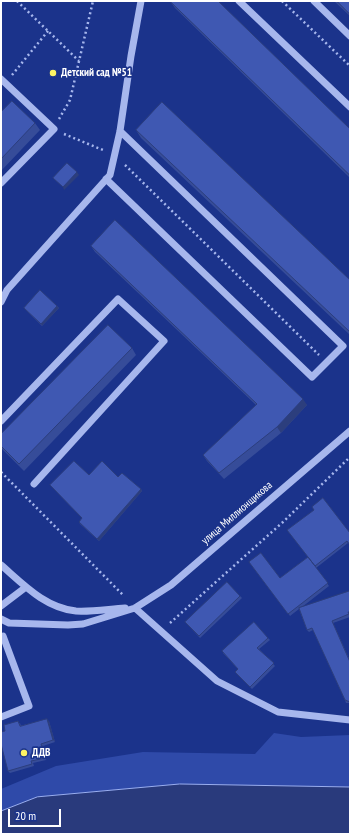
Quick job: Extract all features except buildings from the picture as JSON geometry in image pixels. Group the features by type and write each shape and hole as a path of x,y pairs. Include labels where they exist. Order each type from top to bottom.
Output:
{"street":[{"path":"1,302 7,290 110,175 120,131 141,1"},
{"path":"239,1 350,107"},
{"path":"314,1 350,36"},
{"path":"1,183 54,129 3,81"},
{"path":"106,179 312,376 344,346 120,131"},
{"path":"1,421 118,299 164,341 34,484"},
{"name":"улица Миллионщикова","path":"135,608 172,585 350,431"},
{"path":"1,565 26,587 49,604 75,611 135,608 217,681 278,712 350,720"},
{"path":"1,606 26,587"},
{"path":"1,619 8,623 83,624 135,608"},
{"path":"1,717 28,706 2,636 8,623"}],"path":[{"path":"17,1 80,61"},
{"path":"282,1 350,66"},
{"path":"3,81 48,31"},
{"path":"161,631 282,522 350,458"},
{"path":"1,472 135,608"}],"shaded area":[{"path":"274,733 301,737 350,735 350,787 180,784 37,797 1,811 1,789 56,766 143,752 255,754"},
{"path":"180,784 350,787 350,834 1,834 1,811 37,797"}],"place":[{"name":"Детский сад №51","path":"53,73"},
{"name":"ДДВ","path":"24,753"}]}
